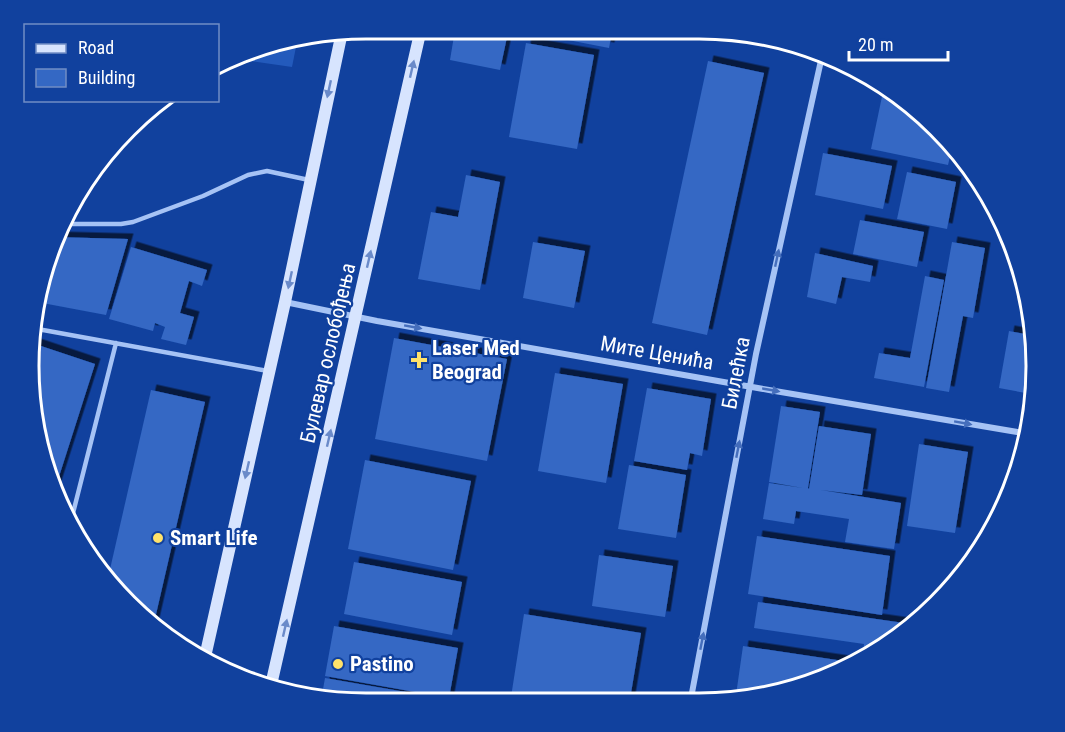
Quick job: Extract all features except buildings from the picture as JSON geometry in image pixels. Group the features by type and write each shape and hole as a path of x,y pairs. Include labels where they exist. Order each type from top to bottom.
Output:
{"main road":[{"name":"Булевар ослобођења","path":"272,679 419,39"},
{"path":"206,651 270,372 340,40"}],"street":[{"name":"Билећка","path":"692,693 756,354 821,63"},
{"name":"Мите Ценића","path":"285,302 750,387 1019,432"}],"lane":[{"path":"72,224 133,222 203,196 248,175 267,171 311,180"},
{"path":"41,330 270,372"},
{"path":"73,512 116,343"}],"shaded area":[{"path":"296,46 292,67 249,61"}],"place":[{"name":"Laser Med Beograd","path":"419,360"},
{"name":"Smart Life","path":"158,538"},
{"name":"Pastino","path":"338,664"}]}
